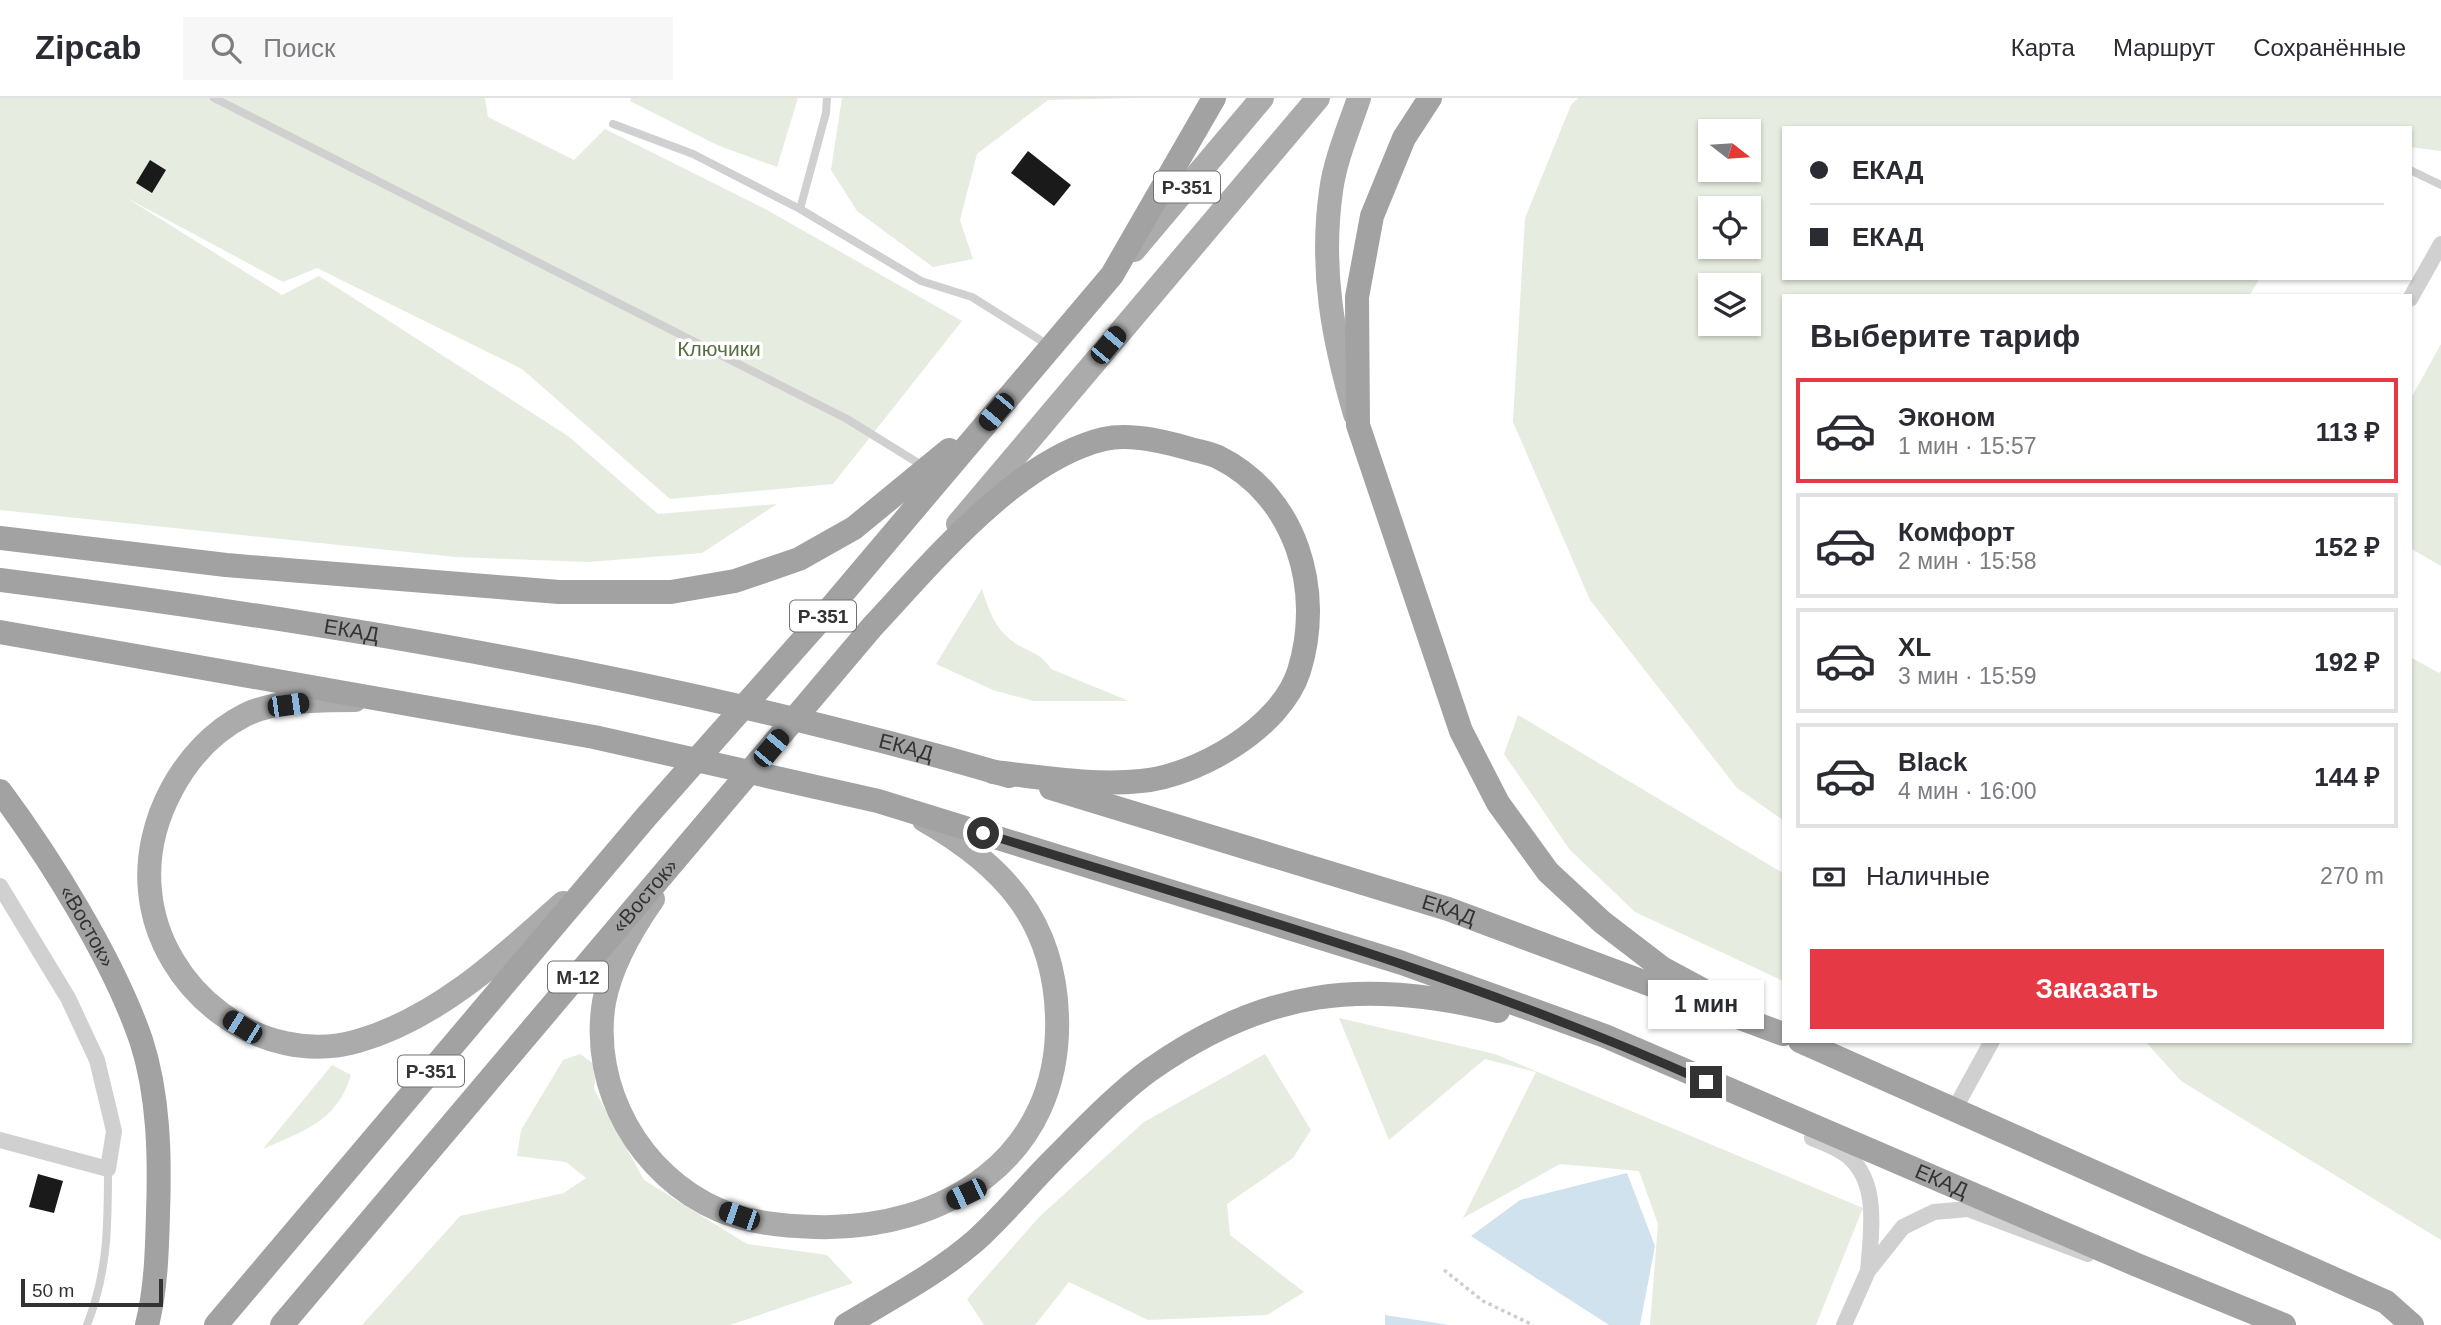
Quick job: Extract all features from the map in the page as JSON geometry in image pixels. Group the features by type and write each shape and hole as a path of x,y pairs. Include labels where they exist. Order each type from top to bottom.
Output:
{"highway":[{"path":"1112,275 1214,98"},
{"path":"1430,98 1404,138 1373,216 1357,297 1358,425 1461,732 1499,803 1548,872 1602,922 1662,968 1782,1033"},
{"name":"Р-351","path":"216,1325 646,817 816,625 932,474 996,412 1112,275"},
{"name":"«Восток»","path":"282,1325 872,627 958,535 1011,489 1065,454 1106,438 1160,440 1218,457 1262,489 1287,522 1301,552 1307,580 1308,631 1298,673 1278,706 1251,733 1215,758 1142,781 1076,781 993,772"},
{"path":"0,538 54,542 226,565 559,592 671,592 735,581 799,559 854,528 932,474"},
{"name":"ЕКАД","path":"0,580 462,648 640,682 870,738 993,772 1448,909 1782,1034"},
{"path":"0,632 388,700"},
{"name":"ЕКАД","path":"388,700 594,737 878,801 1402,963 1605,1037 2137,1265 2284,1325"},
{"name":"«Восток»","path":"0,791 84,921 120,988 141,1043 155,1109 159,1171 157,1250 148,1325"},
{"path":"846,1325 905,1290 974,1241 1054,1159 1149,1071 1246,1016 1278,1004 1317,996 1377,991 1481,1006 1605,1037"},
{"path":"1804,1043 2386,1302 2412,1325"}],"main road":[{"name":"Р-351","path":"1112,275 1262,98"},
{"name":"Р-351","path":"872,627 1318,98"},
{"path":"1358,425 1336,348 1327,269 1331,189 1359,98"},
{"path":"388,700 311,702 264,708 246,714 197,751 162,811 154,844 150,892 164,944 187,981 204,999 222,1014 263,1037 284,1045 306,1048 333,1046 358,1041 416,1017 462,987 548,917 646,817"},
{"path":"704,829 640,918 625,944 604,1000 603,1044 607,1080 617,1109 647,1156 664,1174 719,1210 784,1226 832,1228 877,1224 937,1208 966,1194 1012,1151 1040,1107 1053,1067 1058,1027 1057,1001 1045,945 1026,907 1011,887 988,863 950,835 915,815 878,801"}],"street":[{"path":"2412,295 2441,244"},
{"path":"0,886 68,998 97,1060 114,1131 108,1169 0,1140"},
{"path":"1954,1110 1991,1043"},
{"path":"1706,1082 1772,1119 1844,1153 1861,1170 1869,1192 1871,1225 1868,1271"},
{"path":"1844,1325 1868,1271 1903,1227 1934,1212 1968,1209 2075,1251 2137,1265"}],"lane":[{"path":"214,98 847,419 932,474"},
{"path":"800,209 826,113 827,98"},
{"path":"612,124 693,154 800,209 921,281 972,297 1051,347"},
{"path":"2412,171 2441,185"},
{"path":"87,1325 100,1291 108,1242 108,1169"}],"path":[{"path":"1444,1270 1483,1301 1533,1325"}],"green space":[{"name":"Ключики","path":"0,98 485,98 488,117 574,160 605,129 767,210 962,321 833,484 670,499 522,369 317,268 283,282 125,197 282,295 319,276 568,436 658,514 777,504 702,553 588,562 456,557 0,510"},
{"path":"631,98 798,98 777,167 717,145 630,101"},
{"path":"842,98 1138,98 1048,100 977,154 960,220 973,259 933,267 857,211 831,170"},
{"path":"1578,98 2441,98 2441,151 2412,147 2412,126 1782,126 1782,280 2259,280 2250,294 1782,294 1782,819 1737,788 1590,600 1513,422 1525,218 1571,105"},
{"path":"2441,344 2441,566 2412,549 2412,396"},
{"path":"982,589 996,624 1012,641 1038,656 1051,669 1129,701 1033,701 993,690 936,664"},
{"path":"2412,658 2439,673 2441,671 2441,1240 2181,1081 2147,1043 2412,1043"},
{"path":"1518,715 1782,872 1782,981 1635,912 1570,850 1504,754"},
{"path":"1339,1018 1495,1054 1863,1208 1816,1325 1650,1325 1658,1224 1639,1171 1560,1164 1463,1218 1536,1072 1485,1059 1389,1140"},
{"path":"580,1054 597,1066 594,1089 644,1180 747,1244 827,1255 853,1283 730,1325 362,1325 460,1216 564,1193 586,1178 566,1162 517,1156 521,1130 563,1060"},
{"path":"1265,1054 1311,1130 1293,1158 1227,1204 1230,1235 1304,1292 1267,1315 1148,1320 1069,1282 1035,1325 984,1325 967,1299 1039,1217 1144,1122"},
{"path":"332,1065 351,1075 337,1104 317,1123 263,1149"}],"water":[{"path":"1627,1173 1655,1246 1640,1325 1609,1325 1471,1236 1520,1200"},
{"path":"1385,1315 1449,1325 1385,1325"}],"building":[{"path":"1028,151 1071,185 1054,206 1011,173"},
{"path":"150,160 166,170 152,193 136,183"},
{"path":"38,1174 63,1181 54,1213 29,1207"}],"route":[{"path":"983,833 1402,963 1605,1037 1706,1082"}]}
